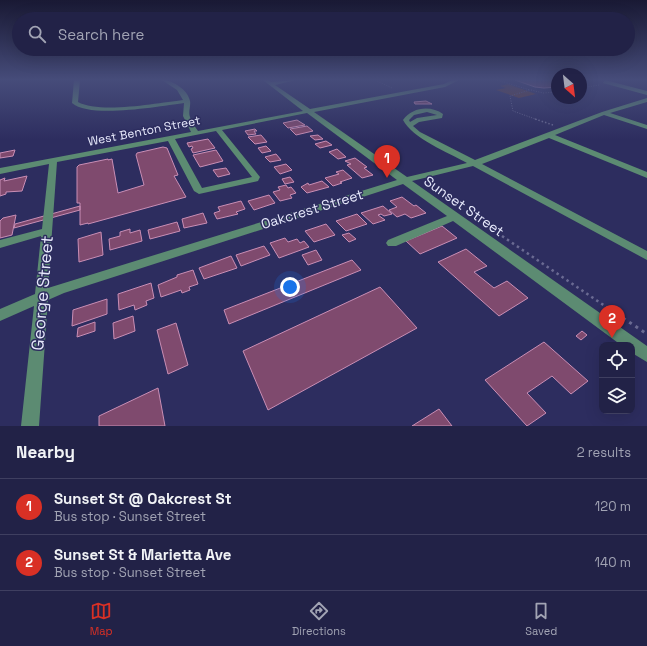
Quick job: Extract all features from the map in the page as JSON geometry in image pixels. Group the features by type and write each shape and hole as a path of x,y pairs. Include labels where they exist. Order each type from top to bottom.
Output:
{"street":[{"path":"75,100 75,103 82,108 119,108 187,101 186,116 195,132"},
{"name":"Sunset Street","path":"293,100 403,181 647,355"},
{"name":"West Benton Street","path":"0,171 363,100"},
{"name":"Oakcrest Street","path":"0,315 62,288 403,181 499,156 604,113 647,100"},
{"path":"409,126 417,120 441,115 437,112 430,110 412,114 406,120 409,126 647,256"},
{"path":"604,113 647,127"},
{"path":"170,137 196,190 202,192 256,177 217,128"},
{"path":"549,135 647,175"},
{"name":"George Street","path":"30,426 53,160"},
{"path":"392,243 454,217"},
{"path":"0,244 47,231"}],"path":[{"path":"511,100 513,111 556,126"},
{"path":"500,235 647,334"}],"building":[{"path":"426,101 432,104 415,104 414,102"},
{"path":"297,120 305,125 288,128 283,123"},
{"path":"307,126 313,131 296,135 290,129"},
{"path":"255,129 257,131 254,131 256,134 248,135 245,131"},
{"path":"261,135 267,142 255,144 248,137"},
{"path":"318,135 323,139 315,140 310,136"},
{"path":"208,139 215,148 193,153 191,149 193,148 192,146 189,147 187,143"},
{"path":"326,141 332,145 320,148 315,144"},
{"path":"266,146 271,151 262,153 258,148"},
{"path":"163,147 167,148 178,175 174,176 186,197 80,225 80,203 77,203 77,167 79,165 112,159 118,193 144,185 136,155 137,153"},
{"path":"337,149 346,157 338,159 329,152"},
{"path":"15,150 13,156 0,158 0,153"},
{"path":"216,150 223,161 200,167 193,155"},
{"path":"276,154 281,160 270,162 265,157"},
{"path":"355,158 367,167 364,168 373,175 362,178 347,165 351,164 345,161"},
{"path":"286,164 292,170 280,174 274,167"},
{"path":"226,168 230,174 218,177 213,170"},
{"path":"343,170 352,178 333,186 325,178 339,174 336,172"},
{"path":"27,176 22,191 6,192 6,194 0,196 0,180 5,178 4,181"},
{"path":"290,177 294,182 285,184 282,179"},
{"path":"322,181 329,187 307,193 301,187 308,183 309,185"},
{"path":"286,185 288,188 291,187 296,193 290,195 292,198 280,201 273,192 280,190 278,187"},
{"path":"269,195 275,203 254,210 248,201"},
{"path":"402,197 426,213 411,218 405,214 397,217 389,210 397,207 390,201"},
{"path":"241,201 245,209 236,212 238,214 217,219 214,213 220,211 218,207"},
{"path":"80,206 80,210 14,228 15,224"},
{"path":"383,206 392,214 384,216 381,214 378,215 385,220 373,224 361,213"},
{"path":"203,213 207,223 184,228 182,219"},
{"path":"357,214 367,224 346,231 336,221"},
{"path":"16,215 12,235 0,238 0,221 3,218"},
{"path":"177,222 180,231 150,239 148,230"},
{"path":"326,224 335,235 314,242 305,231"},
{"path":"442,226 457,238 420,254 406,241"},
{"path":"130,229 130,233 140,230 142,241 110,250 109,239 120,236 120,232"},
{"path":"101,232 103,255 79,262 78,239"},
{"path":"349,233 356,239 349,242 342,235"},
{"path":"285,238 288,242 297,239 300,243 304,241 309,247 279,258 270,243"},
{"path":"264,246 270,255 241,266 236,255"},
{"path":"466,249 487,266 474,272 494,288 507,281 528,298 499,316 438,262"},
{"path":"316,250 322,260 308,265 302,255"},
{"path":"231,256 237,268 204,279 199,268"},
{"path":"352,260 361,270 229,324 224,310"},
{"path":"193,270 198,284 189,287 190,290 182,293 181,290 161,297 158,285 177,277 177,275"},
{"path":"151,283 154,298 146,301 147,305 135,310 134,305 119,310 118,294"},
{"path":"380,287 417,328 268,410 243,351"},
{"path":"107,299 107,314 72,326 73,310"},
{"path":"133,316 135,331 114,339 113,323"},
{"path":"95,322 95,331 77,337 78,328"},
{"path":"176,323 188,365 168,374 157,330"},
{"path":"582,331 587,335 581,340 576,336"},
{"path":"544,342 588,381 571,394 552,376 527,393 546,413 527,426 485,380"},
{"path":"158,388 165,426 99,426 99,416"},
{"path":"439,409 452,426 412,426"}],"place":[{"name":"Sunset St @ Oakcrest St","path":"387,178"},
{"name":"Sunset St & Marietta Ave","path":"612,338"}]}
